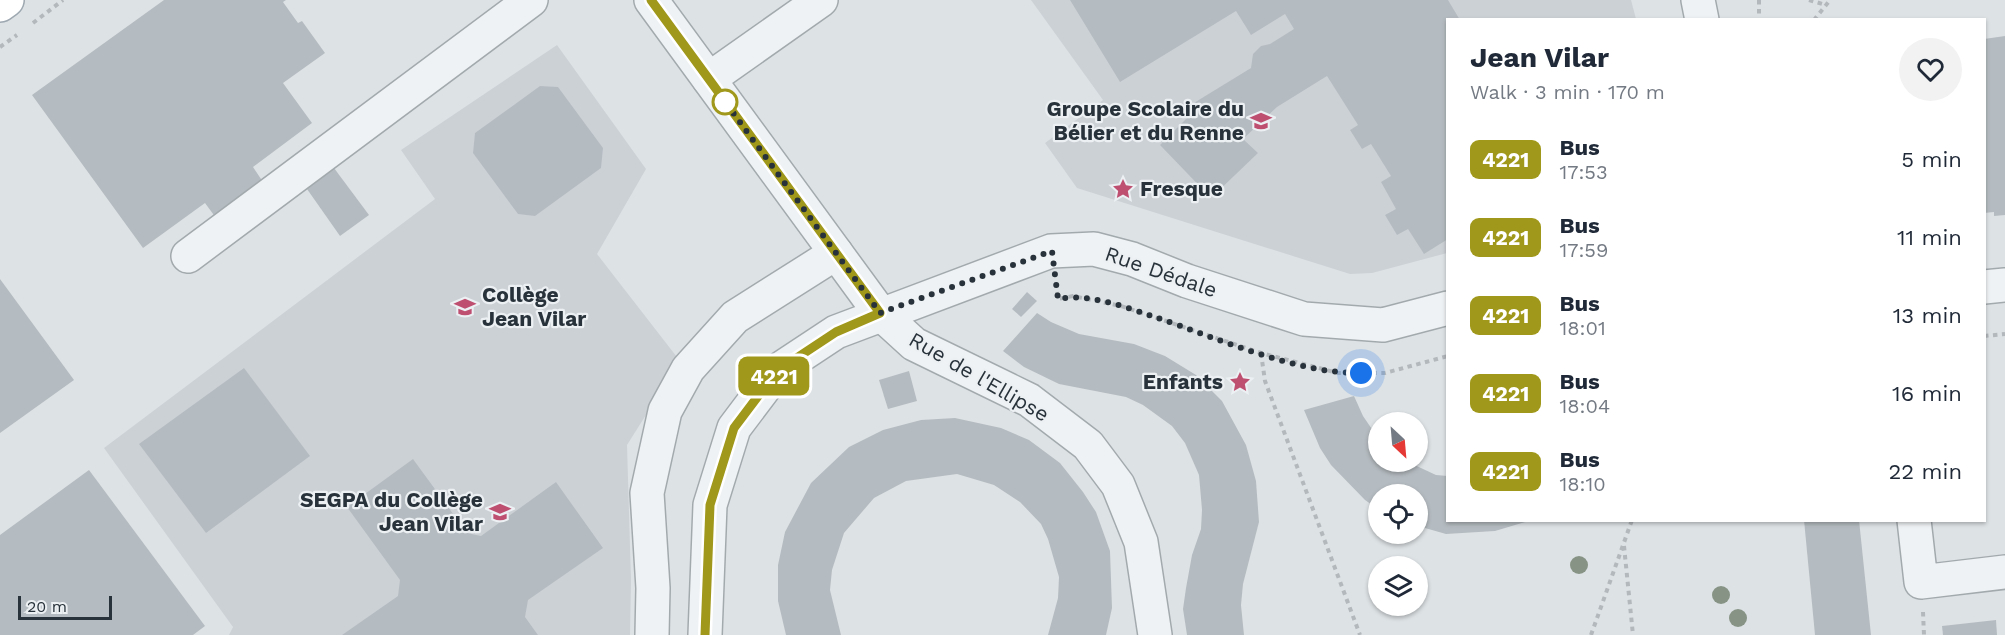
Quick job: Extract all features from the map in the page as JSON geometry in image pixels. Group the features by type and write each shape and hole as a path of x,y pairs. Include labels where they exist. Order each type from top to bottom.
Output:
{"main road":[{"path":"0,5 7,0"}],"street":[{"path":"188,256 531,0"},
{"name":"Rue de l'Ellipse","path":"651,0 880,313 914,344 1029,400 1088,445 1118,485 1141,542 1155,635"},
{"path":"709,80 821,0"},
{"path":"1698,0 1702,18"},
{"name":"Rue Dédale","path":"705,635 710,505 734,428 777,371 836,332 880,313 1052,251 1094,249 1132,259 1187,281 1304,319 1383,325 1446,309"},
{"path":"652,635 653,588 647,493 665,411 688,369 735,317 836,253"},
{"path":"1986,287 2005,285"},
{"path":"1914,522 1921,582 2005,572"}],"path":[{"path":"1759,0 1759,18"},
{"path":"1809,0 1826,5"},
{"path":"1816,18 1830,0"},
{"path":"1052,251 1058,299 1073,296 1121,306 1261,353 1338,373 1384,373 1446,357"},
{"path":"1986,336 2005,334"},
{"path":"1261,353 1265,381 1360,635"},
{"path":"1592,635 1631,522"},
{"path":"1624,544 1633,635"}],"shaded area":[{"name":"Groupe Scolaire du Bélier et du Renne","path":"1031,0 1631,0 1636,18 1446,18 1446,253 1372,273 1350,274 1077,188 1045,143 1103,100"},
{"name":"Collège Jean Vilar","path":"557,45 646,169 597,254 680,361 627,445 631,580 630,635 229,635 233,627 104,448 435,199 401,150"}],"building":[{"path":"164,0 286,0 283,2 298,23 302,21 325,53 283,83 312,123 253,167 263,182 216,218 205,203 143,248 32,95"},
{"path":"1070,0 1448,0 1459,18 1446,18 1446,240 1424,254 1408,229 1397,235 1385,215 1396,209 1381,182 1391,176 1371,144 1362,149 1350,130 1358,125 1327,76 1277,107 1243,139 1258,153 1211,198 1160,145 1188,117 1184,109 1251,68 1253,54 1261,46 1270,44 1294,29 1285,14 1251,35 1236,11 1120,82"},
{"path":"2005,36 2005,215 1994,216 1994,212 1986,213 1986,39"},
{"path":"540,86 558,87 603,148 601,168 535,216 518,214 473,153 475,133"},
{"path":"334,168 369,215 340,236 307,189"},
{"path":"0,279 74,380 0,433"},
{"path":"1027,292 1037,301 1021,317 1012,309"},
{"path":"1037,313 1079,334 1134,344 1165,356 1196,375 1222,401 1246,445 1256,481 1259,522 1243,584 1241,605 1244,635 1187,635 1183,609 1192,555 1201,529 1202,510 1199,475 1185,443 1172,426 1143,405 1126,397 1059,384 1024,367 1003,351"},
{"path":"244,368 310,456 206,533 139,444"},
{"path":"909,371 917,401 888,409 879,380"},
{"path":"1354,396 1368,423 1368,472 1428,471 1446,476 1446,522 1525,522 1495,531 1446,534 1428,529 1428,484 1368,484 1368,502 1331,465 1320,448 1304,410"},
{"path":"955,418 1001,428 1029,440 1060,463 1083,492 1096,512 1110,551 1112,608 1106,635 1048,635 1058,598 1059,577 1048,539 1041,524 1020,502 994,485 957,474 906,481 874,498 844,533 832,570 830,590 841,635 786,635 778,601 778,565 785,532 811,483 849,447 883,430 921,420"},
{"path":"413,459 467,533 481,536 556,482 603,548 528,600 525,617 538,635 342,635 398,596 400,580 347,507"},
{"path":"89,470 205,626 193,635 0,635 0,535"},
{"path":"1804,522 1859,522 1871,635 1815,635"},
{"path":"1996,620 1997,635 1943,635 1942,626"}],"bus line":[{"name":"4221","path":"651,0 880,313 836,332 777,371 734,428 710,505 705,635"}],"place":[{"name":"Groupe Scolaire du Bélier et du Renne","path":"1261,121"},
{"name":"Fresque","path":"1123,189"},
{"name":"Collège Jean Vilar","path":"465,307"},
{"name":"Enfants","path":"1240,382"},
{"name":"SEGPA du Collège Jean Vilar","path":"500,512"}],"route":[{"path":"725,102 723,99 880,313 1052,251 1058,299 1073,296 1121,306 1261,353 1338,373 1361,373"}]}
